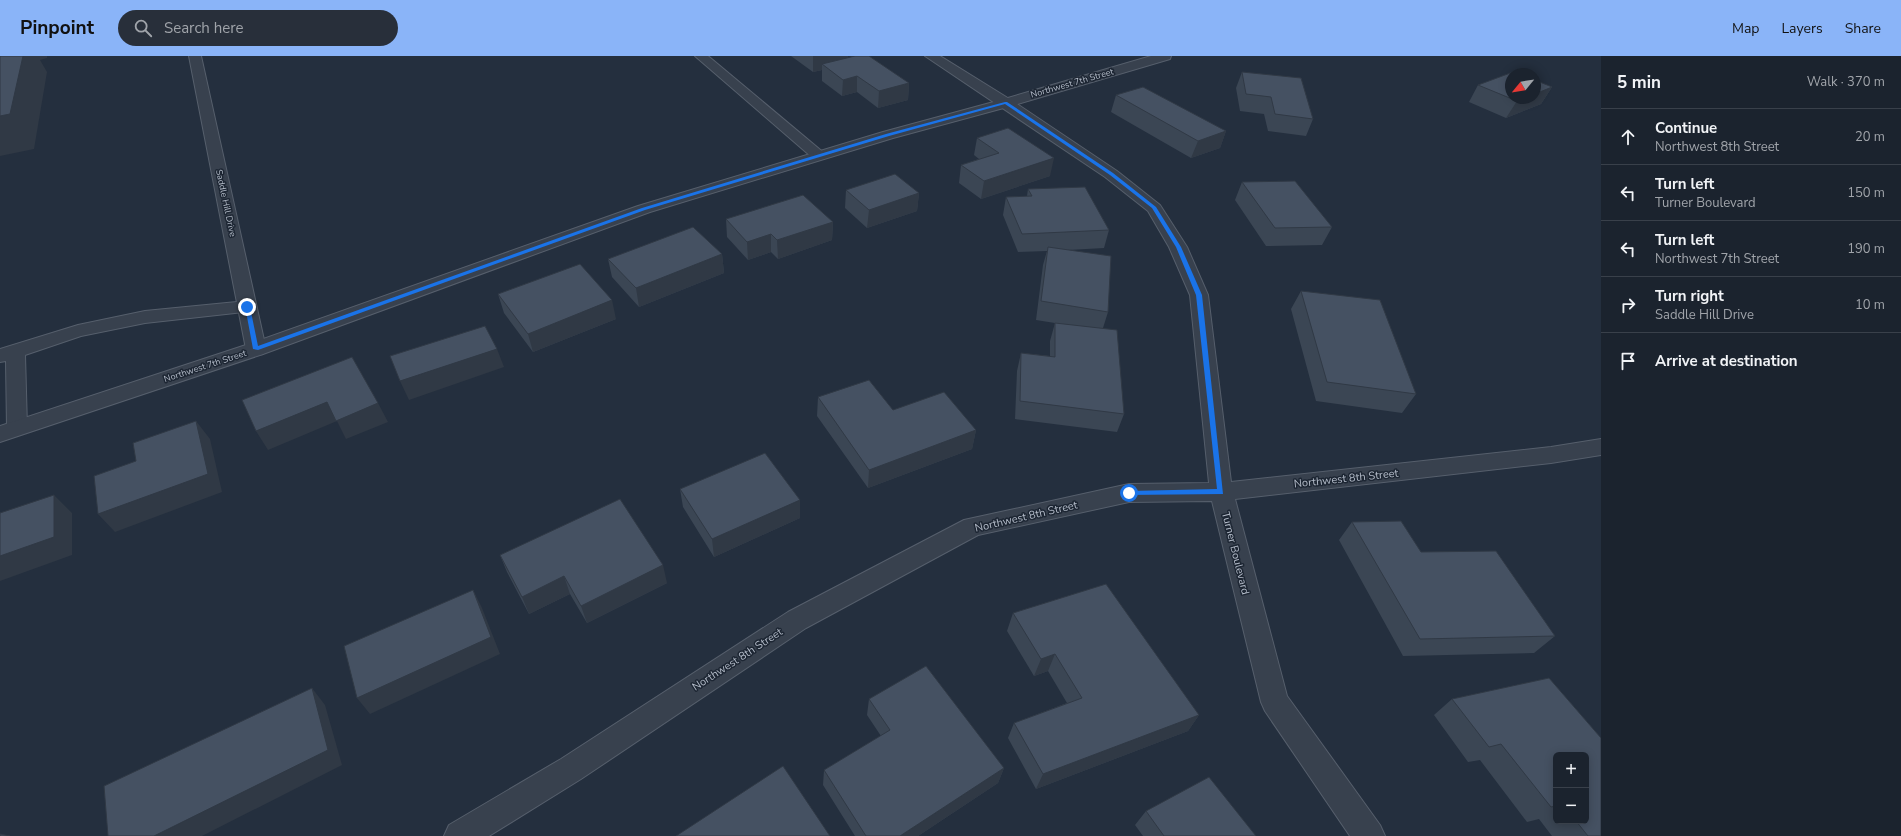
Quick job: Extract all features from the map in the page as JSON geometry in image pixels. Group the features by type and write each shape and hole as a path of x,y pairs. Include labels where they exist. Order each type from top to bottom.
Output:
{"street":[{"name":"Saddle Hill Drive","path":"195,56 256,349"},
{"name":"Turner Boulevard","path":"931,56 1006,103 1111,174 1154,208 1178,247 1199,295 1221,492 1275,702 1369,836"},
{"name":"Northwest 7th Street","path":"8,431 256,349 644,209 888,135 1006,103 1164,56"},
{"name":"Northwest 8th Street","path":"460,836 571,769 797,620 972,527 1129,493 1221,492 1551,456 1601,448"}],"lane":[{"path":"701,56 819,156"},
{"path":"8,431 7,354 78,331 145,317 247,307"}],"building":[{"path":"0,56 23,56 10,114 0,116"},
{"path":"855,56 869,56 909,83 879,91 857,76 843,80 822,64"},
{"path":"1242,72 1301,78 1313,119 1275,114 1271,97 1246,94"},
{"path":"1505,75 1505,96 1478,85"},
{"path":"1541,82 1552,87 1541,92"},
{"path":"1143,87 1226,131 1198,141 1116,95"},
{"path":"1008,128 1054,158 984,181 961,165 999,153 977,138"},
{"path":"895,174 919,193 869,210 846,190"},
{"path":"1295,181 1332,227 1275,228 1242,182"},
{"path":"1085,187 1109,230 1022,234 1006,197 1032,196 1028,189"},
{"path":"803,195 833,222 777,240 771,234 747,242 726,219"},
{"path":"693,227 722,254 636,288 608,259"},
{"path":"1048,247 1111,256 1108,312 1041,301"},
{"path":"580,264 612,300 528,334 498,294"},
{"path":"1301,291 1380,300 1416,394 1327,382"},
{"path":"1055,323 1117,330 1124,414 1020,401 1021,353 1055,357"},
{"path":"485,326 497,349 400,381 390,356"},
{"path":"352,357 378,403 336,421 327,402 256,431 242,400"},
{"path":"869,380 893,410 944,392 976,430 869,470 818,397"},
{"path":"196,421 208,474 98,514 94,476 136,461 133,443"},
{"path":"765,453 800,500 712,539 680,489"},
{"path":"54,495 54,537 0,556 0,513"},
{"path":"620,499 663,565 581,606 564,576 522,597 500,555"},
{"path":"1401,521 1421,552 1496,551 1555,636 1420,639 1352,522"},
{"path":"1106,584 1199,715 1043,774 1014,723 1082,698 1055,654 1041,659 1013,613"},
{"path":"473,590 491,637 357,698 344,646"},
{"path":"926,666 1004,768 900,836 866,836 824,770 890,730 869,699"},
{"path":"1549,678 1601,738 1601,836 1588,836 1578,824 1589,824 1589,752 1553,752 1553,807 1551,807 1501,744 1489,747 1452,699"},
{"path":"312,688 328,750 154,836 108,836 104,786"},
{"path":"783,766 830,836 676,836"},
{"path":"1209,777 1256,836 1164,836 1146,811"}],"route":[{"path":"247,307 256,349 644,209 888,135 1006,103 1111,174 1154,208 1178,247 1199,295 1221,492 1129,493"}]}
